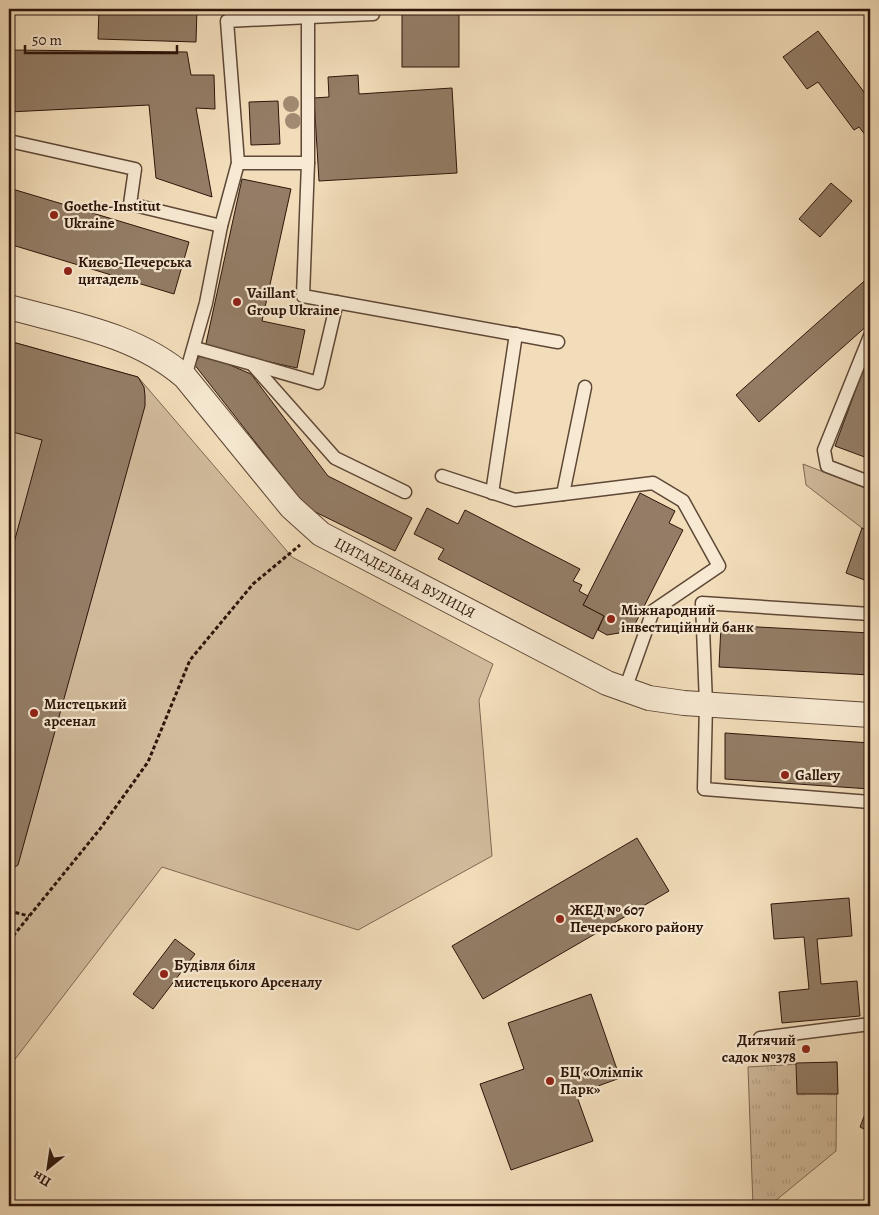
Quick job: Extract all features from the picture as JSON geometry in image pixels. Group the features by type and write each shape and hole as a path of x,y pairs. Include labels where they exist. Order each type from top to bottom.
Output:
{"street":[{"name":"ЦИТАДЕЛЬНА ВУЛИЦЯ","path":"9,307 139,345 166,361 185,377 291,507 321,534 622,689 649,698 706,704 870,715"}],"lane":[{"path":"185,377 195,348 221,226 238,163 227,21 373,14 373,9"},
{"path":"308,17 308,163 304,296 558,342"},
{"path":"9,141 136,169 130,204 221,226"},
{"path":"238,163 308,163"},
{"path":"195,348 318,383 337,302"},
{"path":"492,493 516,334"},
{"path":"869,482 827,466 824,450 870,336"},
{"path":"252,364 335,458 405,492"},
{"path":"563,494 585,387"},
{"path":"442,476 515,500 653,483 683,501 719,566 653,611 627,684 622,689"},
{"path":"870,614 702,603 706,704 704,789 870,802"},
{"path":"760,1038 870,1024"}],"path":[{"path":"9,941 100,829 148,762 190,660 253,584 306,540"},
{"path":"9,911 29,916"}],"green space":[{"path":"9,341 138,377 292,557 493,664 479,700 492,856 358,930 162,867 9,1067"},
{"path":"803,464 870,490 870,532 862,528 806,485"},
{"path":"837,1062 836,1151 769,1206 753,1206 748,1067"}],"building":[{"path":"99,9 197,9 196,42 98,39"},
{"path":"402,9 459,9 459,67 402,67"},
{"path":"818,31 870,100 870,141 859,127 854,130 818,82 807,89 783,57"},
{"path":"9,50 187,52 191,75 214,75 215,109 196,108 212,197 156,178 149,105 9,112"},
{"path":"358,75 359,94 452,88 457,173 319,181 314,98 329,97 328,77"},
{"path":"278,101 280,144 251,145 249,102"},
{"path":"242,179 291,189 262,321 305,330 297,368 205,348"},
{"path":"831,183 852,201 820,237 799,219"},
{"name":"Goethe-Institut Ukraine","path":"9,188 189,242 174,294 9,244"},
{"path":"870,276 870,323 759,422 736,395"},
{"name":"Мистецький арсенал","path":"9,341 138,377 144,387 145,406 18,865 9,871 9,561 42,440 9,431"},
{"path":"870,351 870,459 835,446"},
{"path":"202,353 251,374 328,476 412,518 395,551 307,508 194,364"},
{"path":"640,493 675,511 669,523 683,530 633,628 624,624 619,633 607,635 598,630 604,616 583,605"},
{"path":"427,508 458,524 465,510 580,569 573,581 582,585 579,591 588,596 583,605 604,616 593,639 438,559 444,549 414,534"},
{"path":"862,528 870,532 870,582 846,573"},
{"path":"721,625 870,633 870,675 719,667"},
{"path":"725,733 870,743 870,789 725,779"},
{"name":"ЖЕД № 607 Печерського району","path":"637,838 669,891 483,999 452,946"},
{"path":"849,898 852,936 817,939 821,984 857,981 860,1016 782,1023 779,992 809,989 804,937 774,939 771,904"},
{"name":"Будівля біля мистецького Арсеналу","path":"175,939 195,954 153,1009 133,994"},
{"name":"БЦ «Олімпік Парк»","path":"591,994 620,1078 576,1094 593,1141 511,1170 480,1084 524,1069 508,1023"},
{"path":"837,1062 838,1094 797,1094 796,1063"},
{"path":"870,1101 870,1132 860,1127"}],"place":[{"name":"Goethe-Institut Ukraine","path":"54,215"},
{"name":"Києво-Печерська цитадель","path":"68,271"},
{"name":"Vaillant Group Ukraine","path":"237,302"},
{"name":"Міжнародний інвестиційний банк","path":"611,619"},
{"name":"Мистецький арсенал","path":"34,713"},
{"name":"Gallery","path":"785,775"},
{"name":"ЖЕД № 607 Печерського району","path":"560,919"},
{"name":"Будівля біля мистецького Арсеналу","path":"164,974"},
{"name":"Дитячий садок №378","path":"806,1049"},
{"name":"БЦ «Олімпік Парк»","path":"550,1081"}]}
